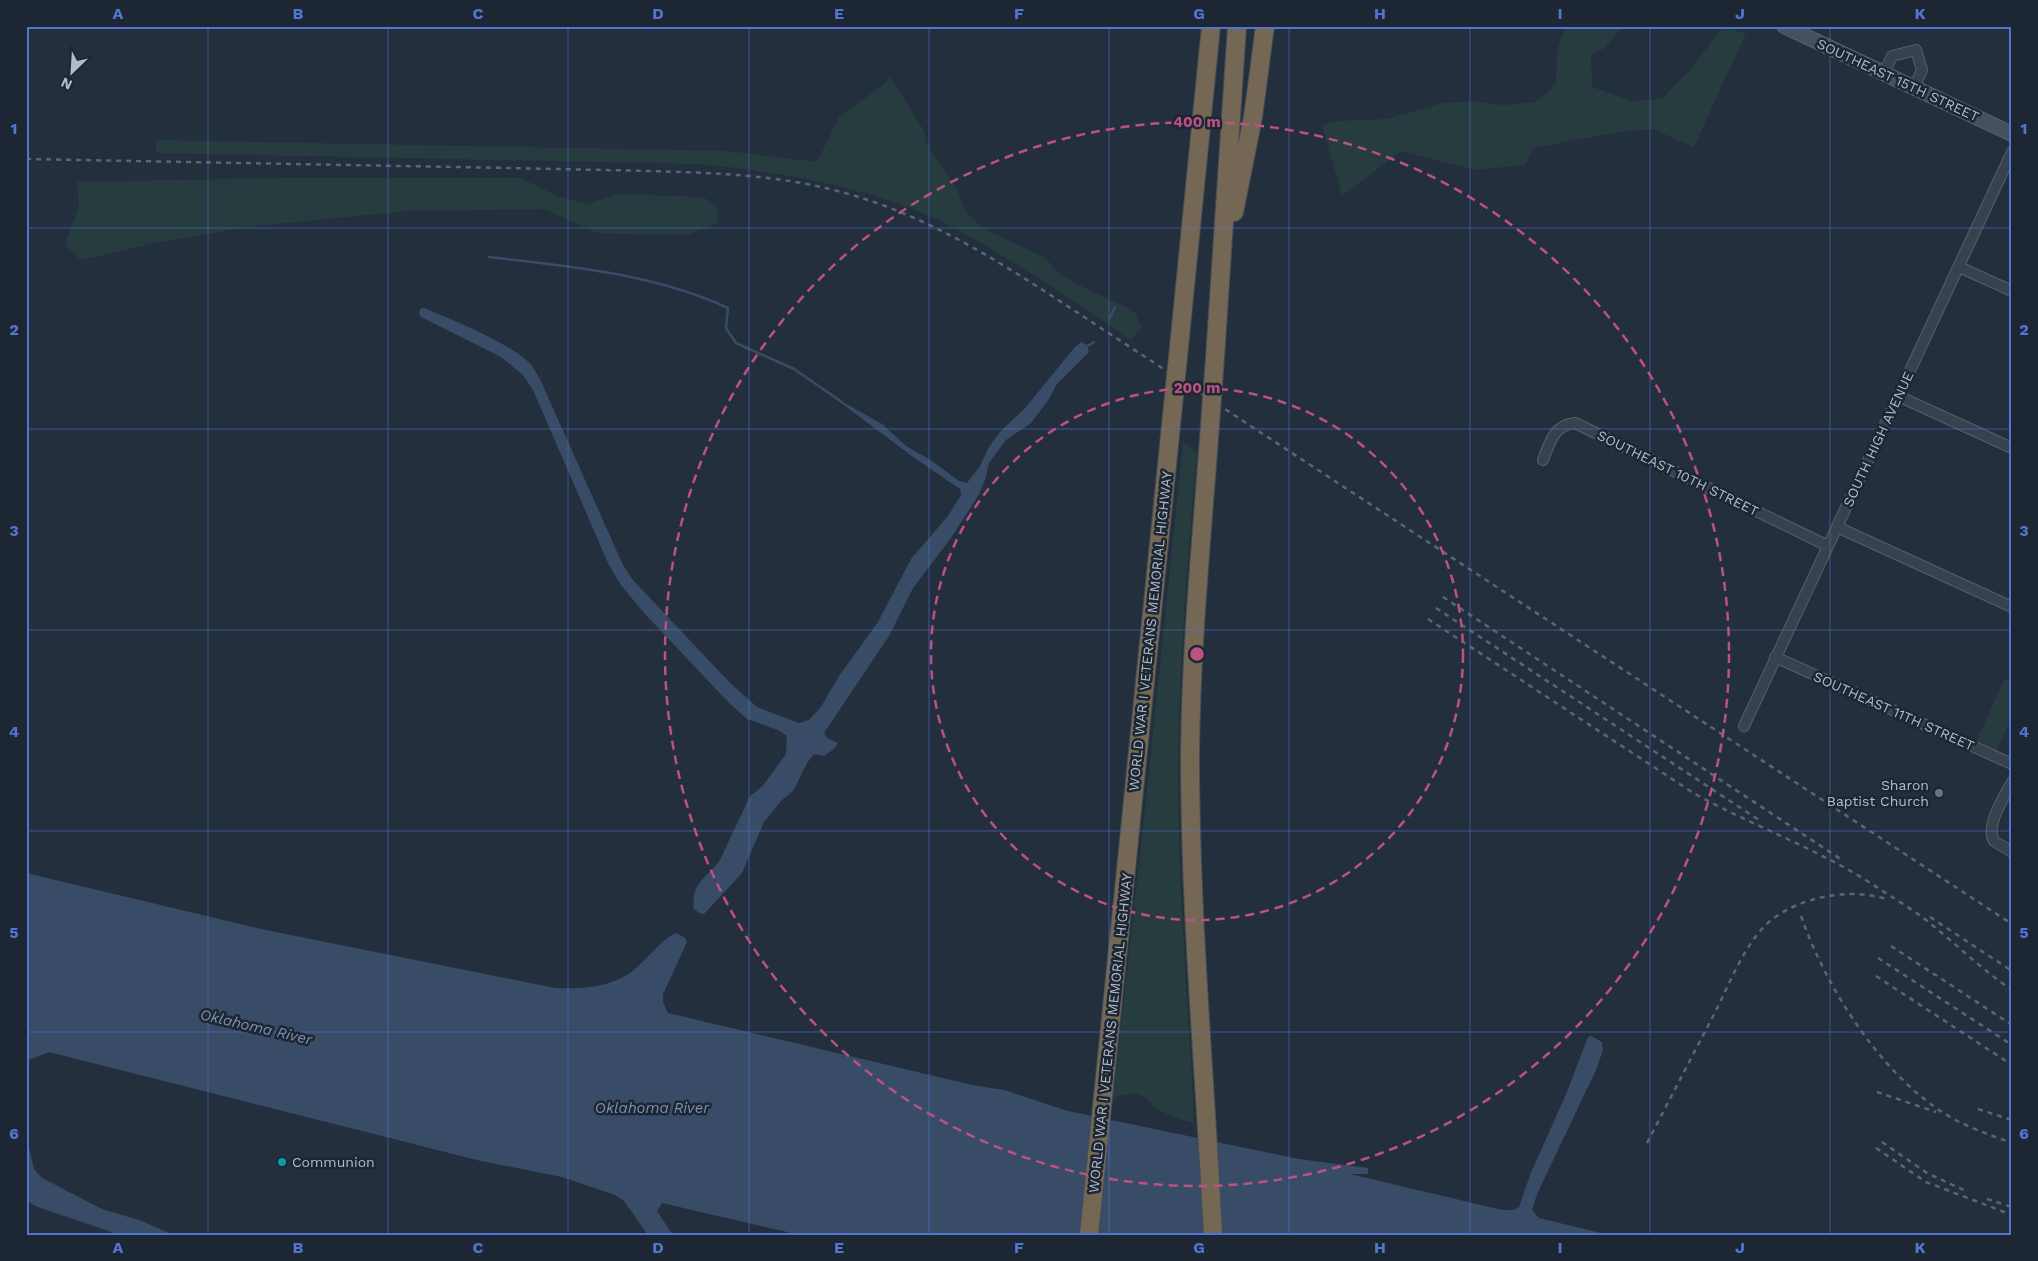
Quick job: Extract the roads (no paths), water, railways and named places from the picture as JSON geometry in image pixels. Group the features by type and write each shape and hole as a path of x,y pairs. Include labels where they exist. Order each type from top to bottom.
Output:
{"highway":[{"path":"1199,26 1206,97"},
{"name":"WORLD WAR I VETERANS MEMORIAL HIGHWAY","path":"1089,1235 1212,26"},
{"path":"1213,1235 1192,864 1190,752 1196,613 1237,26"},
{"path":"1220,284 1253,117 1265,26"}],"main road":[{"name":"SOUTHEAST 15TH STREET","path":"1787,27 2012,134"}],"street":[{"path":"1884,73 1892,56 1916,50 1922,70 1914,88"},
{"name":"SOUTH HIGH AVENUE","path":"1744,726 2012,152"},
{"path":"1958,267 2012,291"},
{"path":"1898,396 2012,448"},
{"name":"SOUTHEAST 10TH STREET","path":"1543,460 1555,433 1565,424 1575,423 1828,546"},
{"path":"1837,527 2012,607"},
{"name":"SOUTHEAST 11TH STREET","path":"1776,657 2012,764"},
{"path":"2012,782 1992,824 1991,837 1997,844 2012,852"}],"water":[{"path":"424,308 497,341 524,358 532,366 540,379 622,563 632,579 730,683 757,707 799,723 809,720 821,707 839,676 878,622 911,559 948,516 961,495 960,489 913,457 832,396 882,424 906,446 929,459 959,481 967,483 980,466 989,447 999,433 1026,407 1074,348 1081,342 1087,345 1089,352 1056,385 1049,399 1031,423 1006,440 989,463 985,480 978,496 951,538 913,588 889,636 824,733 827,738 838,743 834,749 824,756 814,754 807,763 793,791 781,801 764,822 742,873 704,914 699,913 693,908 695,891 701,881 720,860 750,796 762,787 786,754 787,736 778,730 747,719 730,704 645,614 620,584 608,563 533,390 523,375 501,357 421,317 420,309"},
{"name":"Oklahoma River","path":"26,873 261,929 555,988 592,987 619,979 633,971 666,939 677,933 685,938 687,942 663,994 663,1002 668,1013 972,1085 1004,1090 1068,1111 1299,1159 1368,1168 1368,1174 1350,1174 1502,1210 1513,1210 1519,1207 1530,1175 1567,1092 1588,1037 1591,1036 1602,1042 1603,1050 1596,1070 1537,1194 1532,1210 1539,1218 1609,1235 800,1235 662,1203 657,1211 673,1235 648,1235 624,1201 615,1195 562,1177 481,1161 49,1052 26,1061"},
{"path":"26,1135 34,1169 42,1178 102,1209 142,1221 173,1235 120,1235 38,1207 26,1201"}],"waterway":[{"path":"489,257 611,273 641,279 700,296 728,308 726,328 736,343 794,369 842,402"},
{"path":"1110,318 1115,307"},
{"path":"1086,347 1094,342"}],"railway":[{"path":"26,159 724,174 797,182 821,187 845,193 900,212 978,250 1052,296 2012,924"},
{"path":"1443,597 1842,860"},
{"path":"1436,608 1762,822"},
{"path":"1428,619 1695,794 1829,859 1872,884 1926,920 2012,990"},
{"path":"1647,1143 1736,969 1760,931 1782,912 1796,905 1827,896 1859,894 1889,900"},
{"path":"1801,916 1824,970 1839,997 1874,1048 1895,1072 1916,1092 1947,1115 1974,1129 2012,1143"},
{"path":"1930,917 2012,971"},
{"path":"1891,946 2012,1025"},
{"path":"1878,958 2012,1045"},
{"path":"1876,976 2012,1065"},
{"path":"1877,1092 1936,1112"},
{"path":"1978,1109 2012,1120"},
{"path":"1882,1142 1927,1173 1968,1192"},
{"path":"1876,1148 1926,1182 2012,1215"},
{"path":"1987,1199 2012,1207"}],"place":[{"name":"Sharon Baptist Church","path":"1939,793"},
{"name":"Communion","path":"282,1162"}]}
